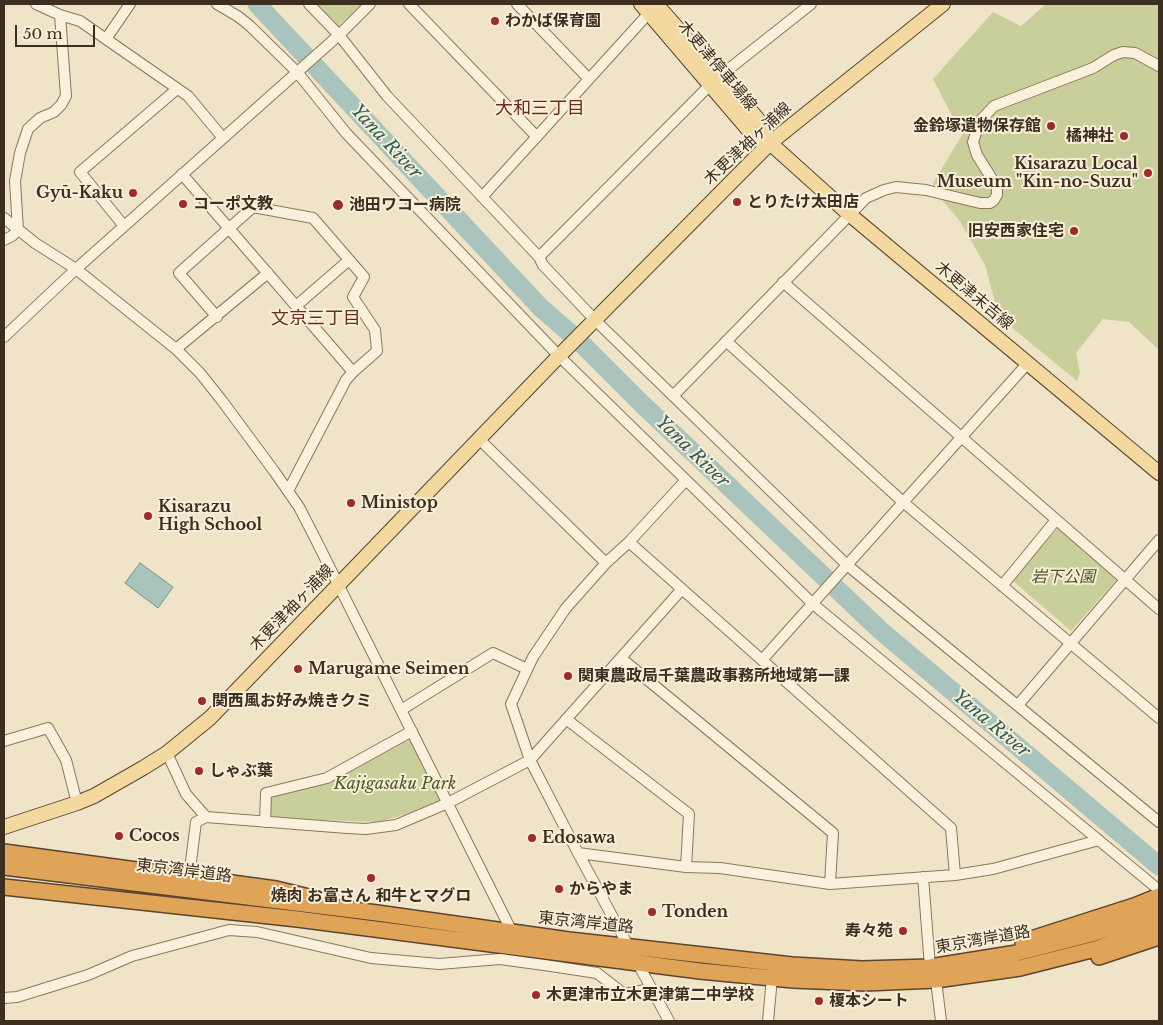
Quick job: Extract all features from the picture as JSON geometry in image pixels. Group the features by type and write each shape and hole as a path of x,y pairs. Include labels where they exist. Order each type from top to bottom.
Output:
{"highway":[{"path":"4,852 276,889 377,913"},
{"name":"東京湾岸道路","path":"4,867 377,913 512,932 792,965 933,974 1095,933 1159,910"},
{"name":"東京湾岸道路","path":"4,887 297,919 636,963 772,978 865,983 933,974 1020,968 1100,948 1159,924"},
{"path":"1017,953 1025,941 1126,909 1159,896"},
{"path":"1020,968 1036,973 1125,950 1159,937"}],"main road":[{"name":"木更津袖ヶ浦線","path":"4,826 78,803 167,753 210,718 561,354 770,143 943,4"},
{"name":"木更津停車場線","path":"652,6 715,81 752,134 770,143"},
{"name":"木更津末吉線","path":"770,143 849,214 1027,364 1157,466"}],"street":[{"path":"36,4 60,15 80,21 188,96 223,138"},
{"path":"106,39 130,4"},
{"path":"217,4 240,17 297,72 346,133 561,354 686,480 815,602 1159,890"},
{"path":"309,4 339,35 388,96 539,257 543,265 593,323 672,396 845,567 1157,818"},
{"path":"4,337 76,269 339,35 370,4"},
{"path":"409,4 537,137"},
{"path":"517,4 589,79"},
{"path":"539,257 715,81 811,4"},
{"path":"482,197 652,6"},
{"path":"4,240 18,230 15,181 20,153 28,129 40,118 62,106 66,96 60,15"},
{"path":"672,396 866,198 896,187 926,190 980,203 990,203 997,196 997,187 976,155 973,142 980,121 994,106 1092,68 1123,52 1135,53 1159,66"},
{"path":"124,226 80,172 178,89"},
{"path":"182,174 353,372"},
{"path":"217,317 178,274 253,207 313,218 364,277 352,297 375,330 377,351 346,380 288,491"},
{"path":"4,218 18,230 76,269 176,349 200,373 223,402 299,506 512,932"},
{"path":"296,306 349,260"},
{"path":"176,349 268,273"},
{"path":"783,282 1159,609"},
{"path":"726,341 903,502 1159,718"},
{"path":"762,660 1027,364"},
{"path":"479,439 606,563"},
{"path":"665,1019 651,988 636,963 530,760 511,704 533,657 566,608 606,563 629,542 686,480"},
{"path":"1002,586 1056,520"},
{"path":"1018,705 1159,540"},
{"path":"629,542 951,828 955,875"},
{"path":"189,877 196,822 206,817 366,829 396,824 448,803 530,760 682,589"},
{"path":"401,710 493,653 527,669"},
{"path":"621,658 833,833 830,884"},
{"path":"566,719 689,814 686,867"},
{"path":"4,741 48,728 66,760 78,803"},
{"path":"265,822 266,794 326,778 412,731"},
{"path":"167,753 186,794 206,817"},
{"path":"578,853 686,867 720,868 830,884 955,875 992,869 1099,840"},
{"path":"923,877 933,974 941,1021"},
{"path":"4,998 17,997 88,975 132,956 229,930 257,932 371,958 439,964 500,959 597,973 624,994 651,988"},
{"path":"768,1021 772,978"}],"green space":[{"path":"317,4 362,4 338,26"},
{"path":"1046,4 1159,4 1159,350 1129,322 1103,319 1076,353 1080,372 1077,381 999,317 985,265 959,220 940,198 933,183 962,135 933,79 993,12 1021,26"},
{"name":"岩下公園","path":"1060,526 1118,578 1071,631 1012,580"},
{"name":"Kajigasaku Park","path":"410,739 441,800 379,822 269,820 270,797 329,783"}],"water":[{"path":"140,563 173,587 158,608 125,583"}],"waterway":[{"name":"Yana River","path":"257,4 541,308 578,340 640,402 880,630 1159,866"}],"place":[{"name":"わかば保育園","path":"495,21"},
{"name":"金鈴塚遺物保存館","path":"1051,126"},
{"name":"橘神社","path":"1124,136"},
{"name":"Kisarazu Local Museum \"Kin-no-Suzu\"","path":"1148,173"},
{"name":"Gyū-Kaku","path":"133,193"},
{"name":"とりたけ太田店","path":"737,202"},
{"name":"コーポ文教","path":"183,204"},
{"name":"池田ワコー病院","path":"338,205"},
{"name":"旧安西家住宅","path":"1074,231"},
{"name":"Ministop","path":"351,503"},
{"name":"Kisarazu High School","path":"148,516"},
{"name":"Marugame Seimen","path":"298,669"},
{"name":"関東農政局千葉農政事務所地域第一課","path":"568,676"},
{"name":"関西風お好み焼きクミ","path":"202,701"},
{"name":"しゃぶ葉","path":"199,771"},
{"name":"Cocos","path":"119,836"},
{"name":"Edosawa","path":"532,838"},
{"name":"焼肉 お富さん 和牛とマグロ","path":"371,878"},
{"name":"からやま","path":"559,889"},
{"name":"Tonden","path":"652,912"},
{"name":"寿々苑","path":"903,931"},
{"name":"木更津市立木更津第二中学校","path":"536,995"},
{"name":"榎本シート","path":"819,1001"}],"district":[{"name":"大和三丁目","path":"540,109"},
{"name":"文京三丁目","path":"316,319"}]}
